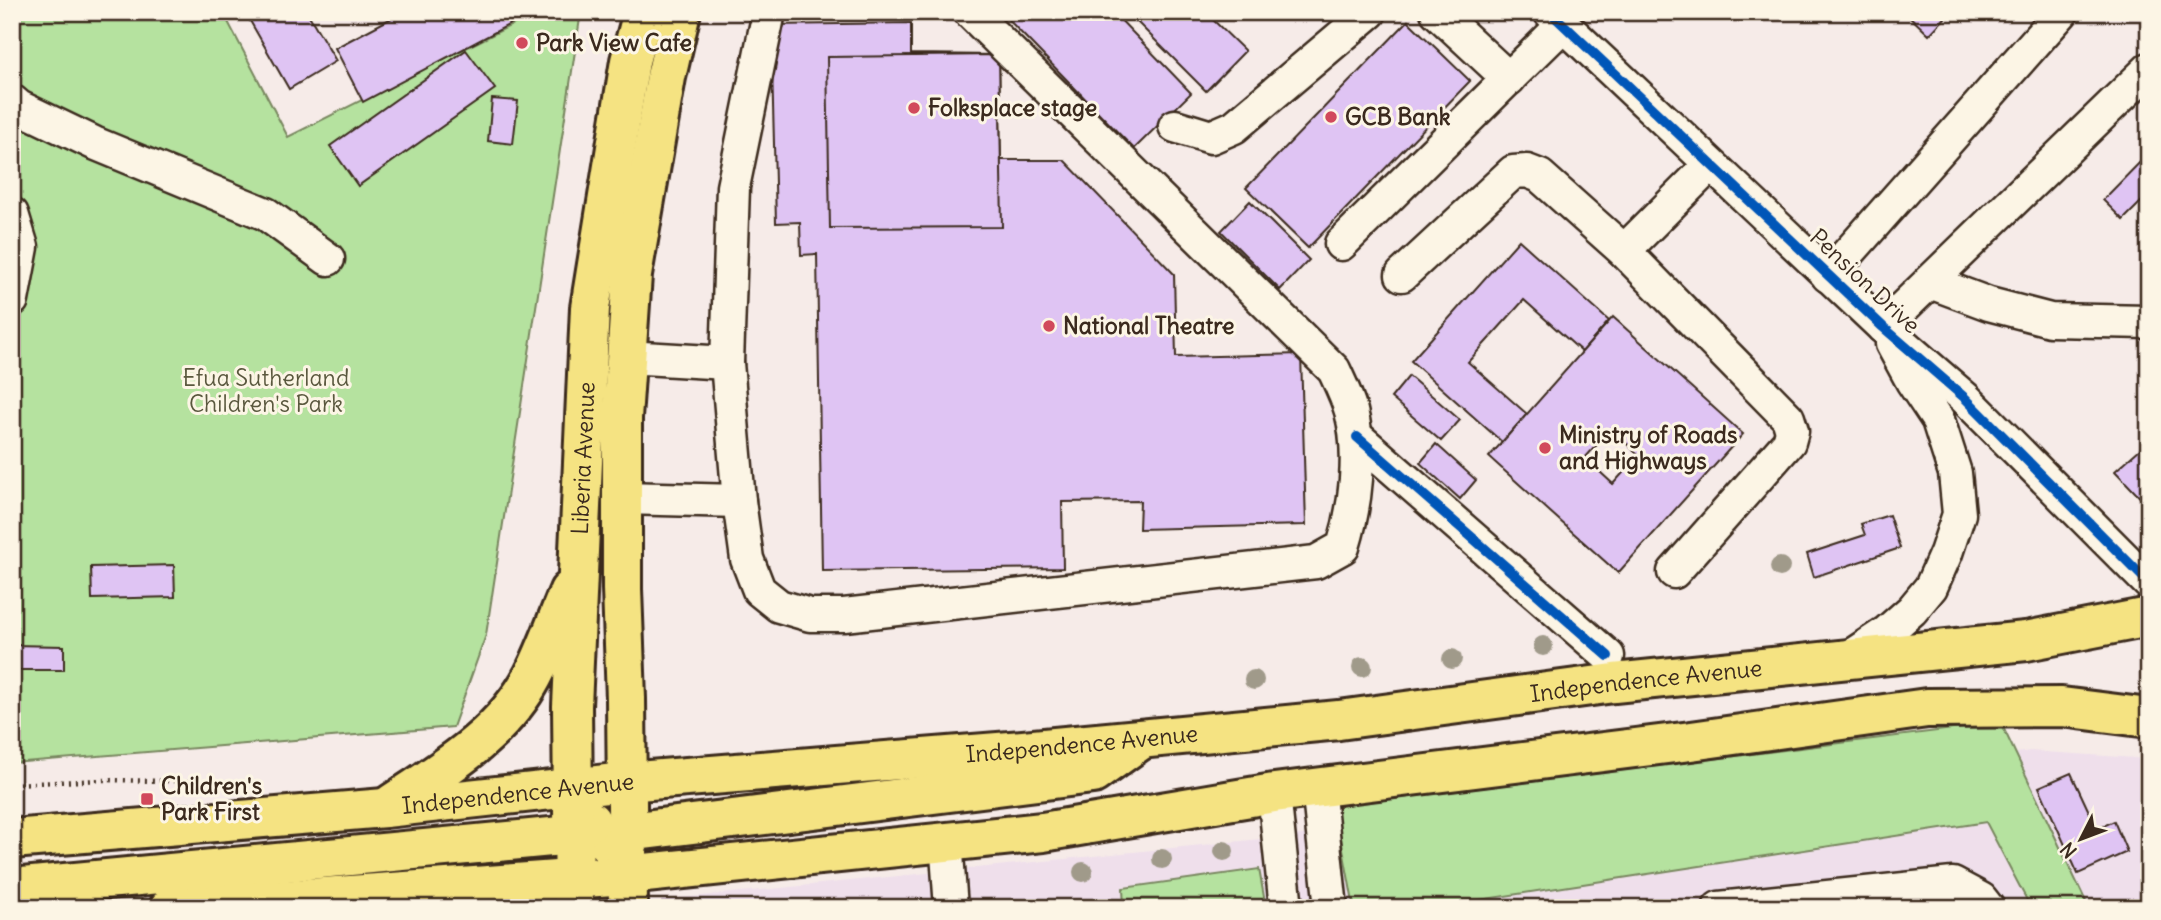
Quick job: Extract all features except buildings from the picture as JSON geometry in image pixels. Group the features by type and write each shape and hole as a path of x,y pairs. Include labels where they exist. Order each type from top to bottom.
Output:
{"main road":[{"name":"Liberia Avenue","path":"576,898 571,788 590,308 630,61 643,12"},
{"name":"Liberia Avenue","path":"625,897 628,832 625,782 622,498 626,358 632,275 666,77 681,12"},
{"path":"385,808 469,752 509,712 533,677 580,564"},
{"name":"Independence Avenue","path":"12,839 385,808 625,782 1339,719 1614,683 2026,641 2149,617"},
{"path":"169,908 625,897 946,840 1042,832 1274,793 1691,741 1927,708 2062,707 2149,718"},
{"path":"573,732 586,752 598,756 610,754 620,747 625,736"},
{"path":"576,898 591,858 628,832 1093,774 1144,738"},
{"path":"12,888 572,835 607,805 625,782"}],"street":[{"path":"769,12 733,187 727,363 747,559 759,590 779,606 810,615 844,615 1316,562 1343,547 1353,517 1357,437 1350,408 1334,370 970,12"},
{"path":"1175,126 1211,137 1234,127 1370,12"},
{"path":"1437,12 1508,79"},
{"path":"1828,276 2062,12"},
{"path":"1341,243 1508,79 1556,18"},
{"name":"Pension Drive","path":"1556,18 1828,276 1965,398 2149,583"},
{"path":"1845,660 1888,632 1912,610 1931,587 1947,553 1959,514 1955,473 1938,419 1912,381 1883,327 2149,69"},
{"path":"12,101 19,107 94,143 266,214 328,259"},
{"path":"1623,251 1710,165"},
{"path":"1402,275 1513,172 1527,171 1540,176 1623,251 1788,418 1792,431 1789,442 1674,572"},
{"path":"12,214 22,247 12,300"},
{"path":"1930,282 1989,304 2050,320 2149,322"},
{"path":"626,358 727,363"},
{"path":"1357,437 1608,656"},
{"path":"622,498 739,501"},
{"path":"1318,787 1331,908"},
{"path":"1274,793 1286,908"},
{"path":"946,840 950,908"},
{"path":"1719,908 1953,884 1981,900 1988,908"}],"path":[{"path":"12,784 103,780 242,782"}],"shaded area":[{"path":"2030,751 2136,758 2149,763 2149,908 662,908 662,900 1820,782"}],"green space":[{"name":"Efua Sutherland Children's Park","path":"12,12 223,12 288,137 538,12 581,12 486,635 453,727 12,763"},
{"path":"2001,723 2089,908 2031,908 1986,822 1459,903 1459,908 1354,908 1335,806"},
{"path":"1259,869 1266,908 1124,908 1123,888"}],"cycle path":[{"path":"1550,12 1883,327 1965,398 2149,583"},
{"path":"1357,437 1608,656"}],"place":[{"name":"Park View Cafe","path":"522,43"},
{"name":"Folksplace stage","path":"914,108"},
{"name":"GCB Bank","path":"1331,117"},
{"name":"National Theatre","path":"1049,326"},
{"name":"Ministry of Roads and Highways","path":"1545,448"},
{"name":"Children's Park First","path":"147,799"}]}
